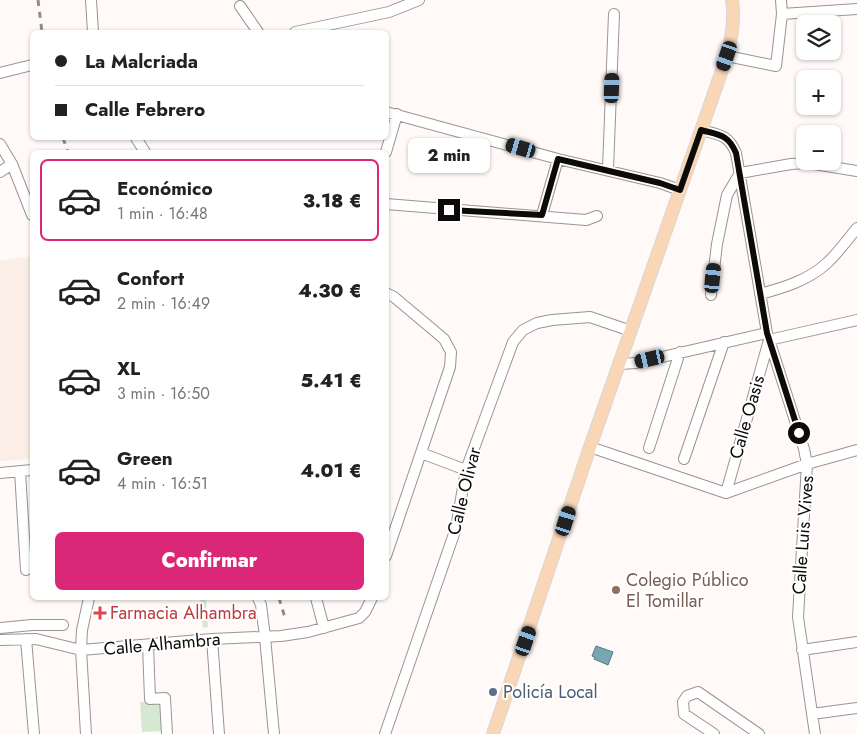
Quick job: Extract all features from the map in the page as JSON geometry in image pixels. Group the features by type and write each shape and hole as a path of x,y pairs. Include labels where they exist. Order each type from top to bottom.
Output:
{"main road":[{"path":"497,730 590,447 727,56 734,12 732,0"}],"street":[{"path":"91,0 93,30"},
{"path":"304,30 389,12 419,0"},
{"path":"727,56 776,66 782,14 781,0"},
{"path":"240,6 257,30"},
{"path":"782,14 855,6"},
{"path":"608,169 614,14"},
{"path":"0,73 30,66"},
{"path":"389,132 392,113 558,159 608,169 680,190"},
{"name":"Calle Luis Vives","path":"701,130 721,135 732,142 736,153 768,337 804,449 807,464 798,617 815,734"},
{"path":"0,144 12,164 30,210"},
{"path":"542,215 558,159"},
{"path":"711,295 717,244 727,195 740,173 808,163 857,171"},
{"path":"0,172 12,164"},
{"path":"389,205 542,215 586,220 597,216"},
{"path":"760,294 780,289 811,275 826,264 857,228"},
{"path":"389,294 444,339 451,352 450,367 389,547"},
{"name":"Calle Olivar","path":"385,734 456,528 466,470 507,353 513,342 523,330 537,323 552,320 590,317 631,331"},
{"path":"620,364 636,363 724,342 768,337 857,320"},
{"name":"Calle Oasis","path":"726,493 768,337"},
{"path":"684,459 724,342"},
{"path":"649,448 680,352"},
{"path":"590,447 726,493 807,464 857,450"},
{"path":"421,453 466,470"},
{"path":"0,473 30,470"},
{"path":"20,471 26,570"},
{"path":"86,734 81,650 82,630 89,600"},
{"path":"259,600 265,637 274,734"},
{"path":"317,600 324,628"},
{"name":"Calle Alhambra","path":"0,640 36,639 81,650 212,639 265,637 308,632 359,618 365,612 371,600"},
{"path":"0,628 63,625"},
{"path":"26,638 34,734"},
{"path":"212,639 219,734"},
{"path":"802,650 857,642"},
{"path":"148,645 150,699 165,698 167,734"},
{"path":"714,734 684,714 683,702 687,696 698,692 759,734"},
{"path":"812,714 857,708"}],"shaded area":[{"path":"30,256 30,459 0,461 0,261"}],"green space":[{"path":"200,600 206,600 208,627 203,628"},
{"path":"140,702 160,702 162,731 142,732"}],"water":[{"path":"596,646 613,652 608,665 594,659 595,657 592,656"}],"railway":[{"path":"38,0 42,30"},
{"path":"64,140 67,150"},
{"path":"280,600 286,621"}],"place":[{"name":"Colegio Público El Tomillar","path":"616,590"},
{"name":"Farmacia Alhambra","path":"100,613"},
{"name":"Policía Local","path":"493,692"}],"route":[{"path":"449,210 542,215 558,159 608,169 680,190 701,130 721,135 732,142 736,153 769,340 799,433"}]}
